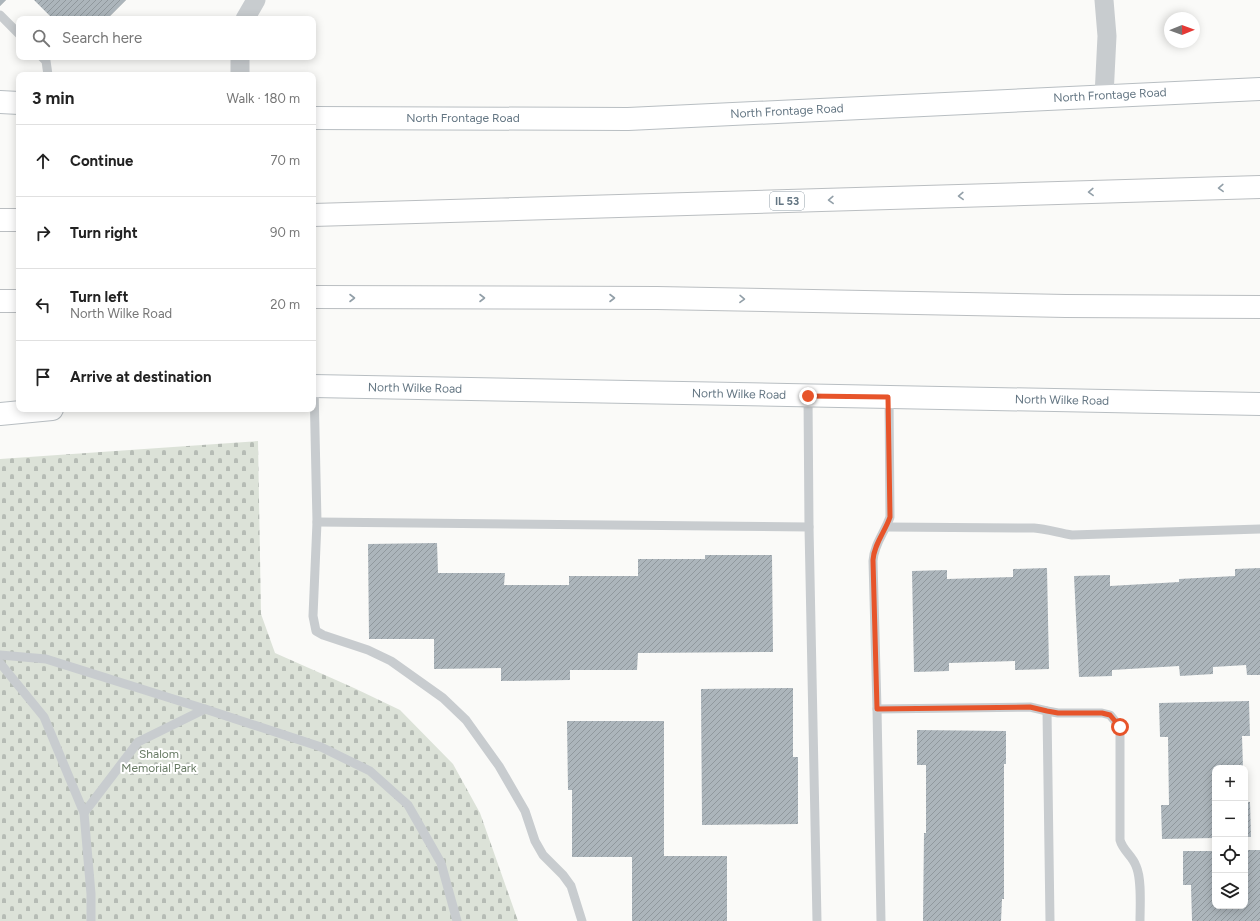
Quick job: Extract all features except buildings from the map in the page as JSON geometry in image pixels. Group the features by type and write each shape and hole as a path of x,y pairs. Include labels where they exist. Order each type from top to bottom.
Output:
{"main road":[{"name":"North Frontage Road","path":"316,118 628,119 1260,88"},
{"path":"0,102 16,103"},
{"name":"IL 53","path":"316,215 1260,187"},
{"path":"0,220 16,220"},
{"path":"316,297 657,298 1254,308"},
{"path":"0,301 16,301"},
{"name":"North Wilke Road","path":"316,386 1260,404"},
{"path":"0,414 21,412"}],"street":[{"path":"247,16 256,0"},
{"path":"1104,0 1107,36 1104,96"},
{"path":"240,60 240,72"}],"lane":[{"path":"0,15 16,31"},
{"path":"45,60 48,72"},
{"path":"808,396 809,527 817,921"},
{"path":"881,921 873,554 887,527 890,517 888,397"},
{"path":"315,412 317,522 313,616 316,631 323,635 368,650 391,661 443,698 466,720 499,766 518,798 525,812 535,841 543,855 563,875 571,886 582,921"},
{"path":"317,522 809,527"},
{"path":"887,527 1034,528 1072,535 1260,529"},
{"path":"0,655 46,659 321,747 370,771 408,805 441,863 457,921"},
{"path":"0,663 44,717 84,813 91,894 91,921"},
{"path":"877,709 1023,706 1058,713 1102,713 1110,715 1120,727 1120,840 1122,846 1136,865 1139,874 1140,921"},
{"path":"84,813 138,742 204,709"},
{"path":"1047,711 1050,921"}],"green space":[{"name":"Shalom Memorial Park","path":"258,441 261,614 275,653 400,710 453,764 480,813 518,921 0,921 0,459"}],"route":[{"path":"808,396 888,397 890,517 887,527 873,554 877,709 1023,706 1058,713 1102,713 1110,715 1120,727"}]}
